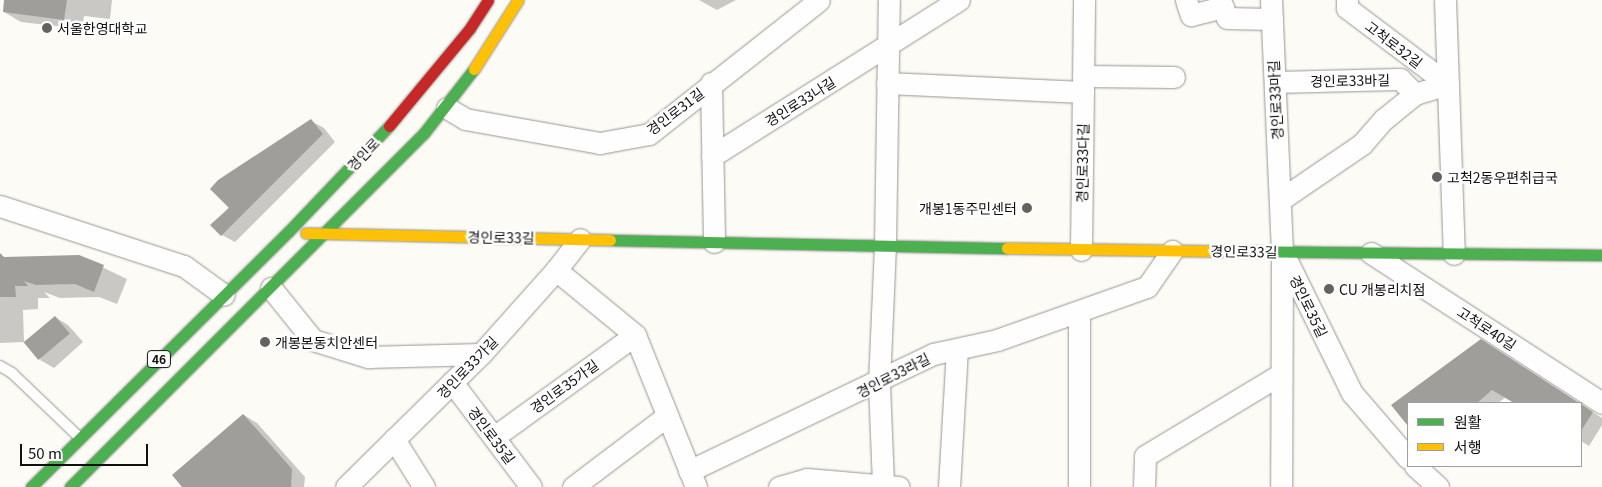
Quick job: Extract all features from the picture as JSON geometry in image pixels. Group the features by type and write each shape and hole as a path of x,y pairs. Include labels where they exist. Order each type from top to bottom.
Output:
{"main road":[{"name":"경인로","path":"70,487 90,448 224,296 405,110 470,28 488,0"},
{"name":"경인로","path":"32,487 90,448 271,288 447,108 494,42 518,0"},
{"name":"경인로33길","path":"288,232 1081,250 1602,255"}],"street":[{"name":"경인로31길","path":"447,108 465,119 600,143 649,134 711,83 819,0"},
{"path":"782,487 807,479 891,485 879,383 885,245 888,0"},
{"name":"경인로33나길","path":"712,156 959,0"},
{"name":"경인로33다길","path":"1081,250 1084,0"},
{"path":"1186,0 1191,15 1222,4 1227,18 1271,10"},
{"name":"고척로32길","path":"1347,0 1347,8 1448,84"},
{"path":"1445,0 1454,254"},
{"name":"경인로33마길","path":"1271,10 1282,252"},
{"path":"887,83 1083,84 1174,77"},
{"name":"경인로33바길","path":"1274,82 1400,79 1416,94"},
{"path":"711,83 714,242"},
{"path":"1280,200 1362,144 1384,119 1416,94 1448,84"},
{"path":"0,206 184,266 224,296"},
{"name":"경인로33가길","path":"346,487 481,354 556,270 580,239"},
{"name":"경인로33라길","path":"693,479 933,354 997,340 1147,288 1172,251"},
{"name":"경인로35길","path":"1281,487 1282,252"},
{"name":"경인로35길","path":"1282,252 1352,393 1407,457"},
{"name":"고척로40길","path":"1371,253 1602,403"},
{"path":"556,270 634,335 693,479"},
{"path":"271,288 313,340 368,357 481,354"},
{"path":"1079,312 1079,487"},
{"name":"경인로35가길","path":"494,438 634,335"},
{"path":"949,487 957,349"},
{"path":"1144,487 1145,456 1281,374"},
{"name":"경인로35길","path":"452,382 531,487"},
{"path":"573,487 667,416"},
{"path":"394,439 424,487"},
{"path":"1416,467 1438,487"}],"lane":[{"path":"0,366 12,373 90,448"}],"building":[{"path":"4,0 67,0 64,20 3,12"},
{"path":"311,119 323,134 221,236 210,225 229,208 210,189 218,180"},
{"path":"0,253 4,257 79,255 104,265 94,292 75,284 36,285 24,281 28,286 15,286 16,297 0,297"},
{"path":"55,316 70,334 38,360 24,342"},
{"path":"1481,339 1577,402 1512,402 1492,390 1478,402 1407,402 1407,425 1391,405"},
{"path":"1582,405 1593,412 1582,429"},
{"path":"243,414 292,469 291,487 182,487 172,475"}],"traffic: fast":[{"path":"70,487 424,133 474,69"},
{"path":"31,487 288,232 389,126"},
{"path":"610,240 1007,248"},
{"path":"1231,251 1602,255"}],"traffic: slow":[{"path":"474,69 518,0"},
{"path":"306,233 610,240"},
{"path":"1007,248 1231,251"}],"traffic: jam":[{"path":"389,126 470,28 488,0"}],"place":[{"name":"서울한영대학교","path":"47,28"},
{"name":"고척2동우편취급국","path":"1437,177"},
{"name":"개봉1동주민센터","path":"1027,208"},
{"name":"CU 개봉리치점","path":"1329,289"},
{"name":"개봉본동치안센터","path":"265,342"}]}
